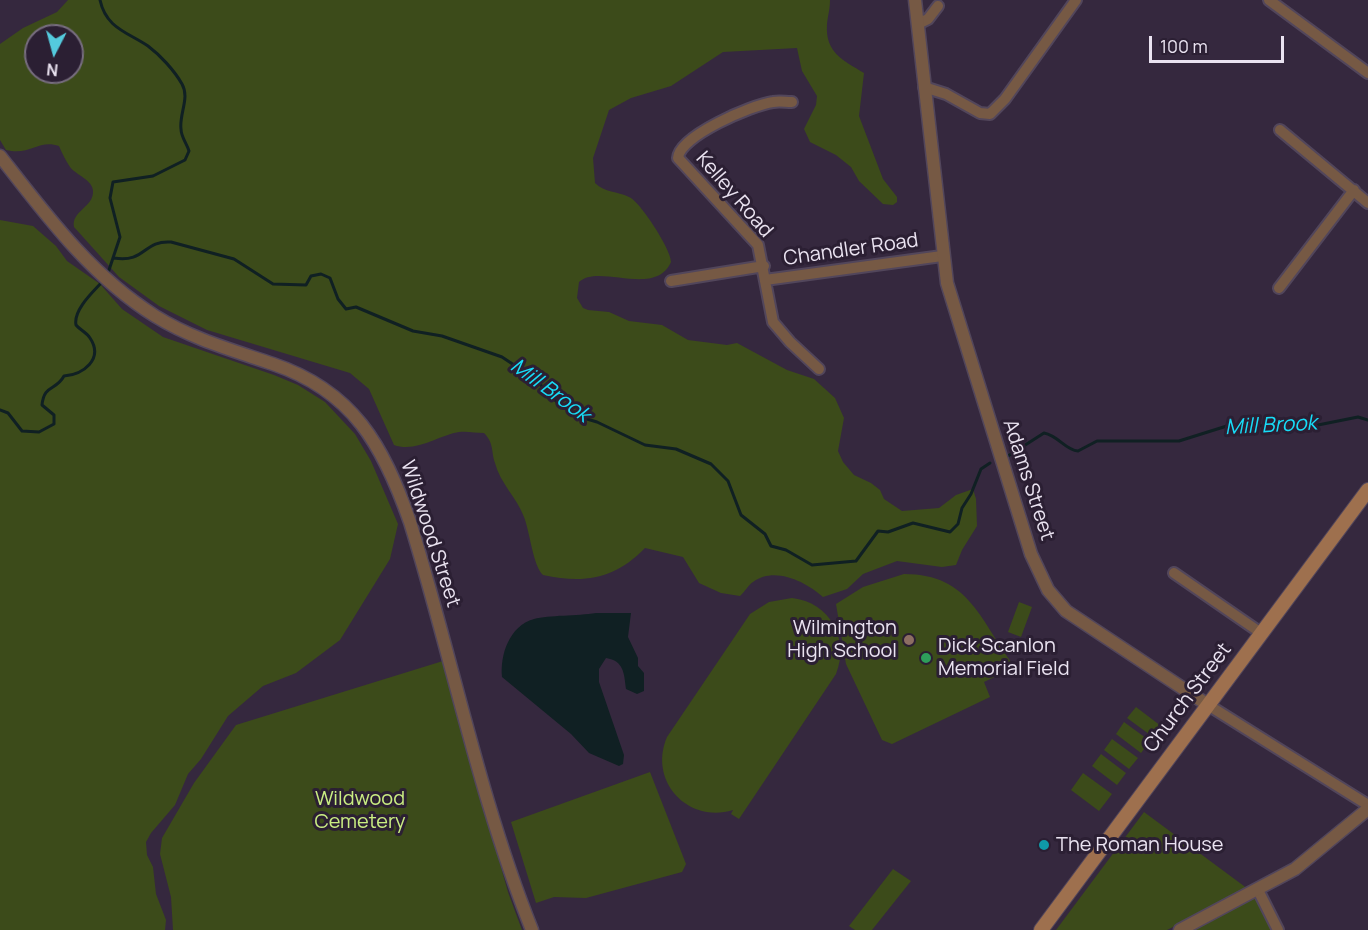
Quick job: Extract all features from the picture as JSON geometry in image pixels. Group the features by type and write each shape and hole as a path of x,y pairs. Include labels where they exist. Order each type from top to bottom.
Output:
{"main road":[{"name":"Church Street","path":"1041,930 1368,490"}],"street":[{"name":"Adams Street","path":"915,0 942,256 954,311 1026,539 1048,590 1058,604 1078,621 1368,807"},
{"path":"924,87 946,94 980,113 990,114 1005,99 1076,0"},
{"path":"1269,0 1368,73"},
{"path":"918,24 928,19 938,6"},
{"name":"Kelley Road","path":"792,102 771,102 735,114 686,144 678,155 681,164 756,242 764,266 773,322 790,342 819,369"},
{"path":"1280,130 1368,203"},
{"name":"Wildwood Street","path":"0,156 72,245 113,286 183,332 285,369 324,388 351,411 376,442 395,480 410,522 488,798 516,891 532,930"},
{"path":"1279,288 1354,190"},
{"name":"Chandler Road","path":"765,280 942,256"},
{"path":"671,281 764,266"},
{"path":"1174,573 1262,633"},
{"path":"1180,930 1258,890 1308,860 1368,807"},
{"path":"1258,890 1278,930"}],"green space":[{"path":"68,0 830,0 827,24 829,42 837,54 864,73 859,116 883,179 897,197 897,202 893,205 883,204 859,181 851,167 836,155 810,142 804,129 816,105 817,96 802,71 797,48 723,52 671,86 631,98 609,110 593,158 595,183 603,189 634,200 661,238 671,262 663,272 653,278 588,277 579,282 577,298 583,308 588,310 609,312 629,321 662,325 688,340 727,345 737,343 787,370 814,379 835,398 844,418 838,451 843,462 854,475 871,483 880,490 884,499 902,511 939,508 956,495 973,489 976,499 977,526 962,550 956,565 942,567 897,561 863,574 847,589 823,597 799,581 771,575 751,583 740,596 721,593 699,583 683,557 645,548 611,573 586,579 543,575 537,564 524,517 497,470 491,444 484,433 459,432 411,447 394,445 369,389 350,373 207,330 159,306 119,277 74,227 76,217 90,201 93,191 90,184 70,167 59,146 52,144 15,151 6,150 0,140 0,44 23,28 24,84 84,84 84,24 32,24 57,12"},
{"path":"0,220 33,226 56,246 67,261 100,284 122,309 163,337 274,375 298,385 325,402 355,434 371,461 398,524 390,559 340,640 296,673 263,686 228,716 201,759 188,774 175,805 151,833 146,842 147,855 153,867 156,894 166,920 165,930 0,930"},
{"name":"Dick Scanlon Memorial Field","path":"904,574 927,576 945,582 959,592 972,604 1015,667 984,682 990,697 892,744 882,740 846,664 836,604 863,587"},
{"path":"792,598 817,607 834,625 840,648 840,661 836,674 739,819 731,814 733,810 716,813 701,811 687,805 668,783 663,769 663,753 667,737 750,614 769,602"},
{"path":"1019,602 1032,607 1021,637 1008,632"},
{"name":"Wildwood Cemetery","path":"443,661 508,892 522,930 173,930 171,897 160,854 162,838 194,783 236,725"},
{"path":"1136,707 1161,726 1153,737 1127,718"},
{"path":"1124,722 1150,741 1141,753 1116,734"},
{"path":"1112,739 1138,758 1129,769 1104,750"},
{"path":"1101,754 1126,773 1117,785 1092,766"},
{"path":"650,772 686,864 682,872 586,898 554,897 536,903 511,822"},
{"path":"1083,773 1112,794 1099,811 1071,790"},
{"path":"1144,812 1248,889 1167,930 1056,930"},
{"path":"893,869 911,881 872,930 855,930 849,926"},
{"path":"1257,896 1273,930 1193,930"}],"shaded area":[{"path":"596,613 631,613 628,637 638,658 638,666 644,673 644,691 637,694 626,689 624,673 616,662 606,658 599,669 599,682 624,755 623,764 619,766 589,753 571,734 502,677 503,660 508,642 518,628 525,623 540,618"}],"waterway":[{"path":"100,0 112,23 153,50 171,68 182,84 185,100 181,132 189,151 185,160 153,176 113,182 110,198 120,237 107,276"},
{"name":"Mill Brook","path":"114,258 132,257 155,244 171,242 234,259 273,284 306,285 311,276 321,274 330,278 338,299 346,309 356,307 413,331 442,336 502,357 535,379 556,401 577,416 597,422 645,445 676,449 711,464 728,481 741,515 765,534 771,546 786,550 812,565 856,561 878,531 888,532 913,523 950,532 958,524 962,508 971,494 981,469 990,463"},
{"path":"0,410 8,413 22,431 39,432 54,424 54,415 42,405 43,398 64,376 78,373 93,359 94,346 88,336 76,325 76,319 85,301 103,281"},
{"name":"Mill Brook","path":"1008,456 1044,433 1078,451 1097,441 1179,441 1230,425 1308,427 1358,417 1368,420"}],"place":[{"name":"Wilmington High School","path":"909,640"},
{"name":"Dick Scanlon Memorial Field","path":"926,658"},
{"name":"The Roman House","path":"1044,845"}]}
